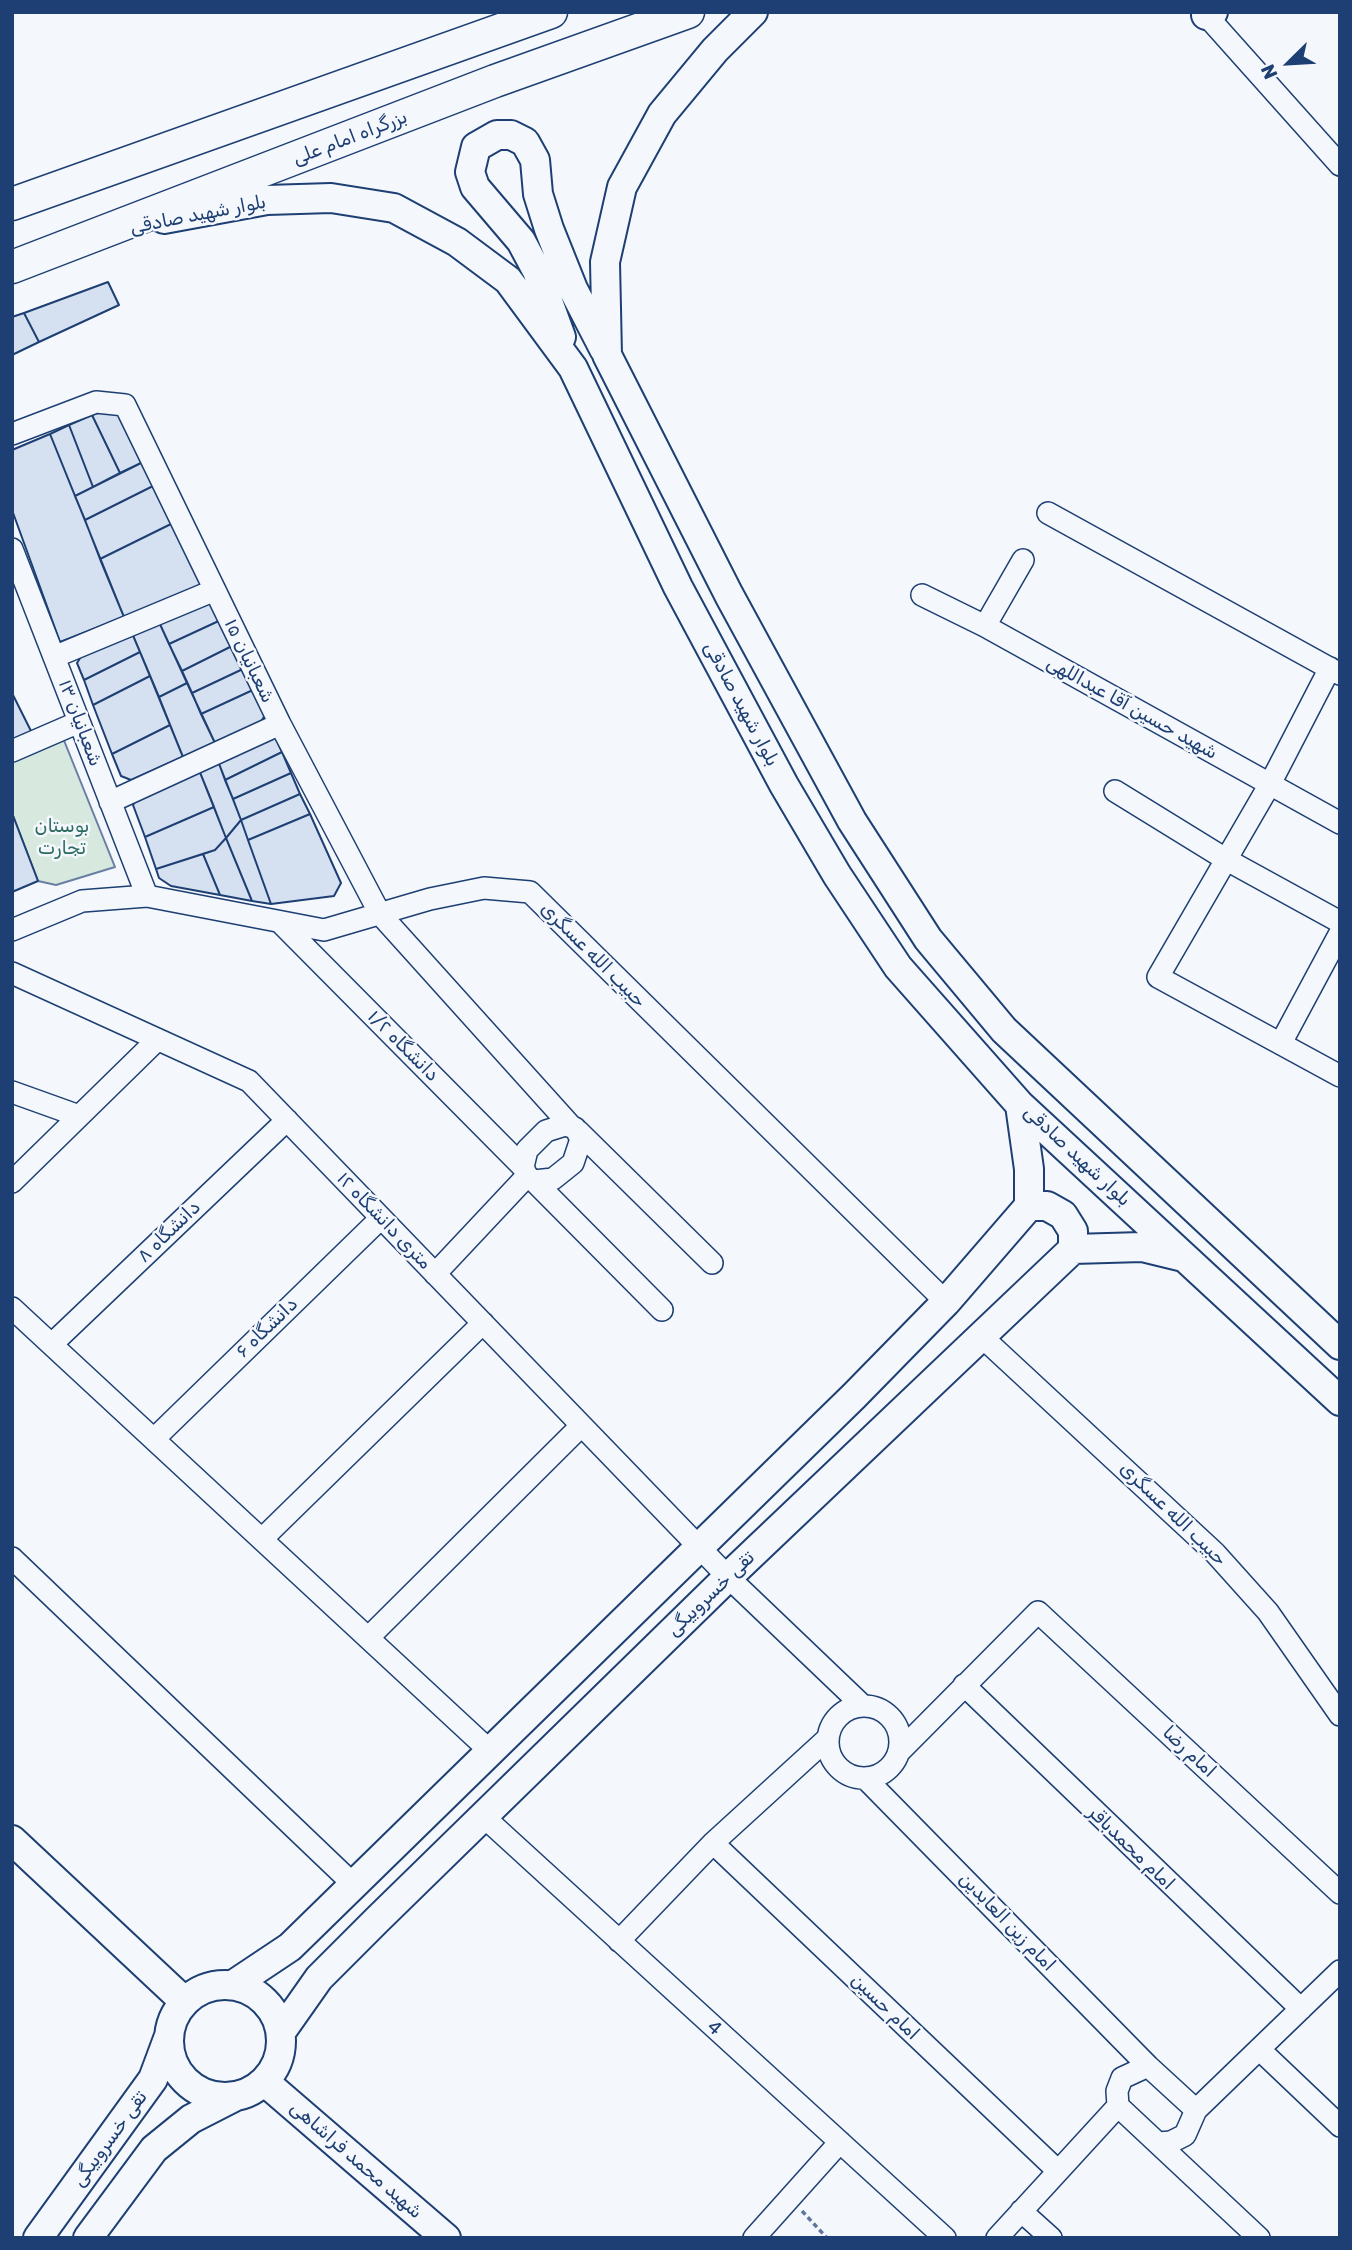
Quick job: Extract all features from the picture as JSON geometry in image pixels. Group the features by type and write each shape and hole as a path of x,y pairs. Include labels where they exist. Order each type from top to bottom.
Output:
{"highway":[{"path":"12,204 551,12"},
{"name":"بزرگراه امام علی","path":"12,267 495,81 688,12"}],"main road":[{"path":"607,355 605,261 622,187 662,114 715,50 754,12"},
{"path":"573,368 537,271 521,241 475,187 470,172 470,160 476,148 487,138 511,135 525,142 536,160 538,194 573,289 729,595 852,821 929,939 1004,1030 1340,1345"},
{"name":"بلوار شهید صادقی","path":"93,238 186,214 267,200 331,198 394,208 457,242 508,280 573,368 678,587 837,875 898,967 1020,1104 1340,1401"},
{"path":"233,1985 290,1947 699,1548 946,1302 1028,1206 1029,1169 1020,1104"},
{"path":"1028,1206 1047,1206 1063,1215 1073,1231 1073,1249 1142,1247 1187,1258"},
{"name":"تقی خسروبیگی","path":"281,2032 319,1978 728,1577 1073,1249"},
{"path":"12,1840 185,2002"},
{"path":"88,2238 153,2149 191,2119 234,2097 251,2092 265,2082 276,2067 281,2050 281,2032 275,2015 265,2001 250,1990 233,1985 216,1985 199,1991 185,2002 175,2016 170,2033 170,2051 175,2067 186,2081 200,2092 217,2097 234,2097"},
{"name":"تقی خسروبیگی","path":"38,2238 153,2079 170,2033"},
{"name":"شهید محمد فراشاهی","path":"265,2082 446,2238"}],"street":[{"path":"1209,14 1340,164"},
{"name":"شعبانیان ۱۵","path":"12,434 96,401 125,405 280,724 380,914 574,1128 712,1263"},
{"path":"1048,513 1335,671 1158,977 1340,1076"},
{"name":"شعبانیان ۱۳","path":"12,549 147,897"},
{"path":"985,626 1023,560"},
{"path":"54,657 215,590"},
{"name":"شهید حسین آقا عبداللهی","path":"922,595 985,626 1340,823"},
{"path":"12,751 79,722"},
{"path":"110,802 280,724"},
{"path":"1115,791 1227,860 1340,922"},
{"name":"حبیب الله عسگری","path":"12,930 82,901 147,897 324,930 484,888 530,892 946,1302"},
{"name":"دانشگاه ۱/۲","path":"282,924 662,1310"},
{"path":"1280,1043 1340,933"},
{"name":"۱۲ متری دانشگاه","path":"12,973 249,1081 699,1548 862,1705"},
{"path":"12,1182 157,1040"},
{"path":"12,1092 79,1116"},
{"name":"دانشگاه ۸","path":"52,1344 287,1120"},
{"path":"435,1274 528,1175 527,1150 533,1141 553,1128 574,1128 579,1151 573,1163 552,1179 528,1175"},
{"name":"دانشگاه ۶","path":"154,1439 381,1218"},
{"path":"12,1308 490,1751"},
{"path":"262,1539 483,1324"},
{"name":"حبیب الله عسگری","path":"981,1336 1215,1553 1268,1612 1340,1715"},
{"path":"368,1638 582,1426"},
{"path":"12,1558 354,1884"},
{"name":"امام رضا","path":"964,1685 1038,1612 1340,1893"},
{"path":"828,1738 831,1759 846,1774 866,1779 888,1771 900,1751 964,1685"},
{"name":"امام محمدباقر","path":"964,1685 1301,2009"},
{"path":"619,1941 713,1843 828,1738 835,1719 847,1709 862,1705 884,1711 898,1728 900,1751"},
{"name":"امام زین العابدین","path":"866,1779 1148,2066 1196,2110"},
{"name":"4","path":"484,1817 945,2238"},
{"name":"امام حسین","path":"713,1843 1058,2171"},
{"path":"1159,2143 1171,2142 1185,2134 1194,2122 1196,2110 1340,1971"},
{"path":"1259,2049 1340,2126"},
{"path":"1148,2066 1122,2078 1117,2091 1118,2106 1259,2238"},
{"path":"998,2238 1118,2106"},
{"path":"754,2238 840,2143"},
{"path":"1021,2211 1051,2238"}],"path":[{"path":"802,2211 827,2238"}],"green space":[{"name":"بوستان تجارت","path":"63,738 115,867 56,885 38,881 12,813 12,762"}],"building":[{"path":"108,282 119,305 39,342 24,313"},
{"path":"24,313 39,342 12,355 12,317"},
{"path":"107,409 119,412 143,462 120,473 92,415"},
{"path":"92,415 120,473 93,487 69,425"},
{"path":"69,425 93,487 75,496 50,434"},
{"path":"50,434 124,617 60,642 12,510 12,450"},
{"path":"143,462 155,485 85,520 75,496"},
{"path":"155,485 173,523 100,559 85,520"},
{"path":"173,523 204,586 124,617 100,559"},
{"path":"206,602 216,605 223,619 169,644 159,622"},
{"path":"223,619 234,645 182,671 169,644"},
{"path":"159,622 187,683 159,697 132,633"},
{"path":"132,633 140,652 84,680 77,663 82,655"},
{"path":"234,645 245,668 192,693 182,671"},
{"path":"140,652 150,676 93,705 84,680"},
{"path":"245,668 255,689 201,714 192,693"},
{"path":"150,676 170,725 112,754 93,705"},
{"path":"187,683 215,743 183,757 159,697"},
{"path":"255,689 266,713 261,722 215,743 201,714"},
{"path":"12,693 32,733 12,742"},
{"path":"170,725 183,757 131,780 121,776 112,754"},
{"path":"274,735 282,752 225,780 218,761"},
{"path":"282,752 291,773 233,799 225,780"},
{"path":"218,761 241,820 226,838 199,770"},
{"path":"199,770 214,807 145,837 133,805 137,798"},
{"path":"291,773 300,794 241,820 233,799"},
{"path":"300,794 310,814 248,840 241,820"},
{"path":"214,807 226,838 215,850 156,869 145,837"},
{"path":"12,813 38,881 12,892"},
{"path":"310,814 341,883 334,896 271,904 248,840"},
{"path":"241,820 271,904 252,901 226,838"},
{"path":"226,838 252,901 220,895 203,854 215,850"},
{"path":"203,854 220,895 171,886 159,878 156,869"}]}
